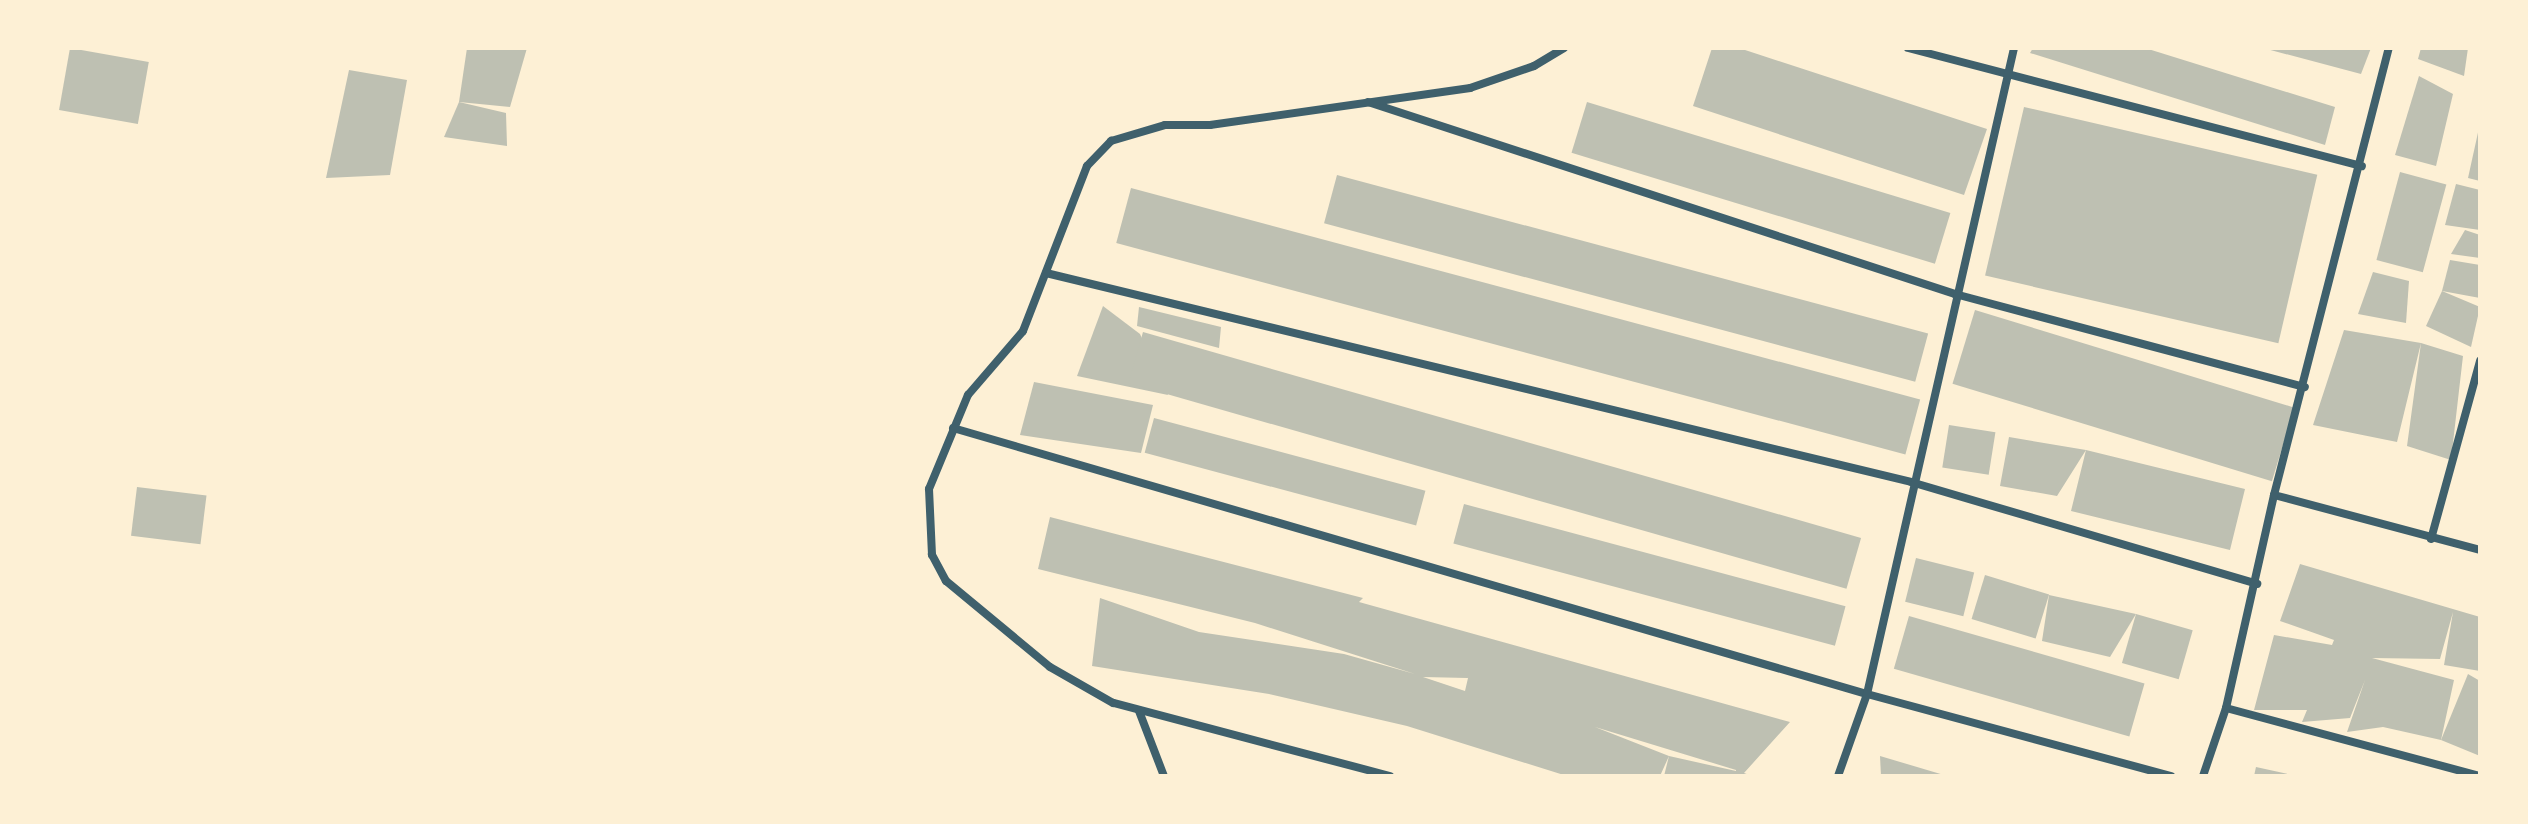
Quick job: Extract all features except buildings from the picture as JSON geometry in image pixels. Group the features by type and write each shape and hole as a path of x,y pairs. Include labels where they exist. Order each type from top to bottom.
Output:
{"street":[{"path":"1390,776 1113,703 1050,667 946,581 932,555 929,489 968,395 1023,331 1087,166 1111,141 1165,125 1210,125 1363,100 1470,88 1534,66 1564,48"},
{"path":"1908,48 2008,71 2362,166"},
{"path":"1838,776 1867,694 1911,482 2014,48"},
{"path":"2203,776 2226,708 2257,584 2274,495 2362,166 2389,48"},
{"path":"1363,100 1955,294 2305,387"},
{"path":"1046,273 1911,482 2257,584"},
{"path":"2431,539 2480,361"},
{"path":"953,428 1867,694 2171,776"},
{"path":"2274,495 2480,550"},
{"path":"2226,708 2480,776"},
{"path":"1139,711 1164,776"}]}
